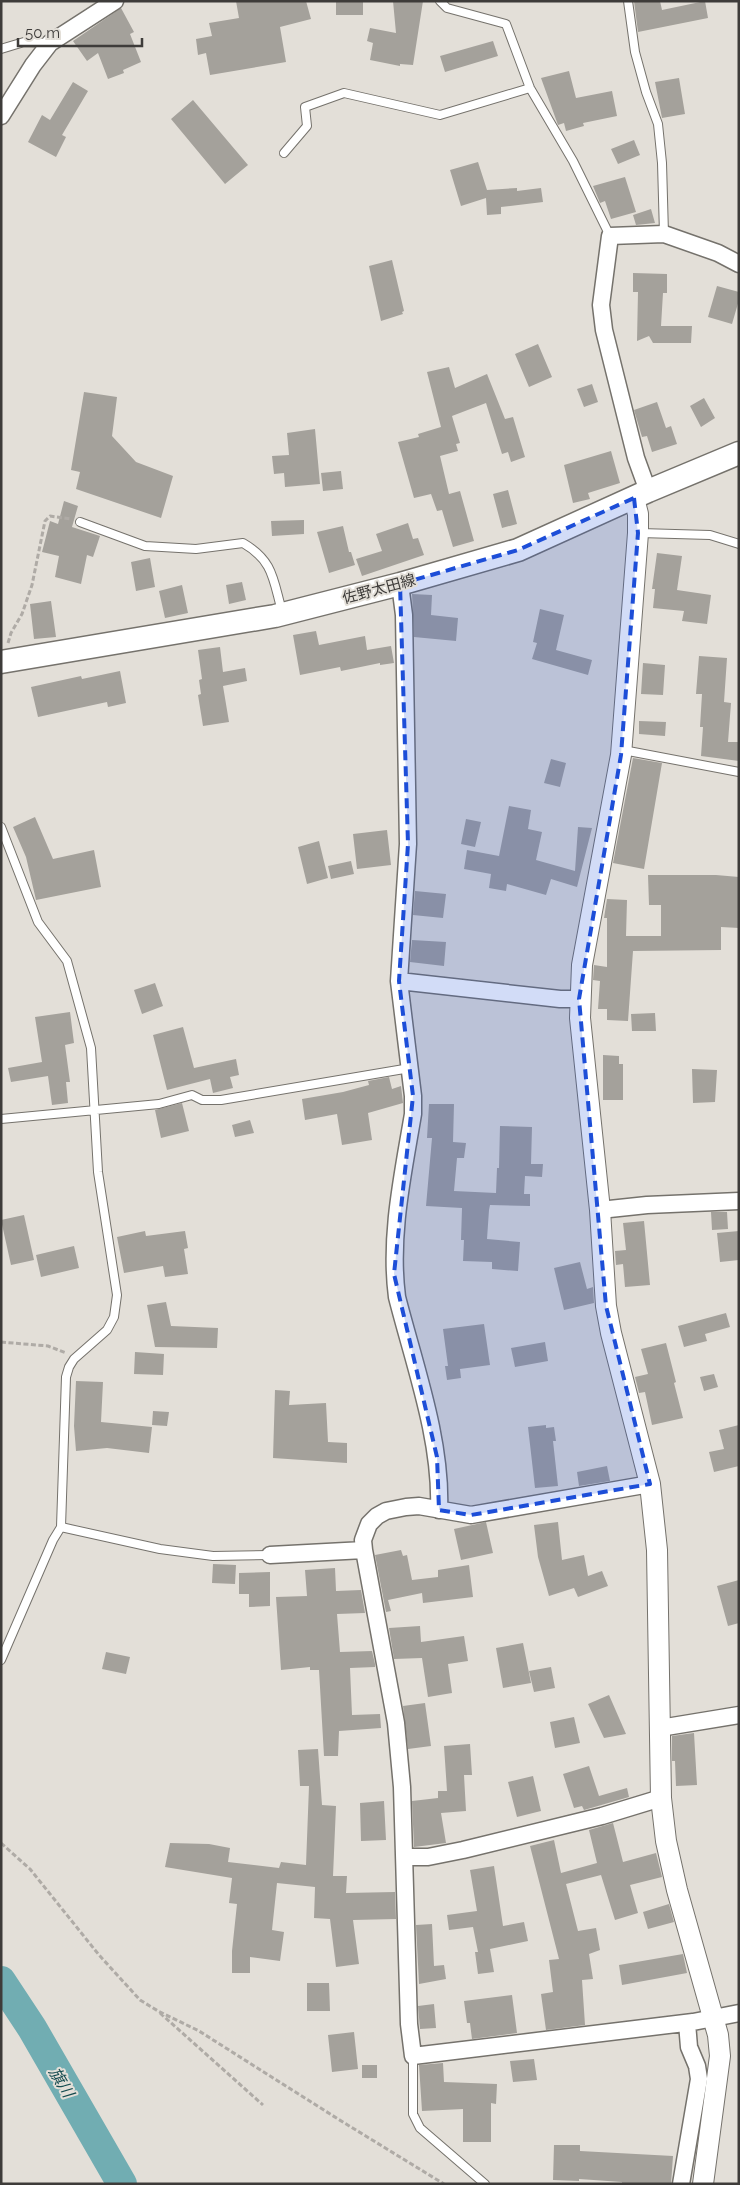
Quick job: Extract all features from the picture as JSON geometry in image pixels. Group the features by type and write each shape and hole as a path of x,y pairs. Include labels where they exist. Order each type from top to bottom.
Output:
{"main road":[{"name":"佐野太田線","path":"4,662 282,614 400,584 518,550 641,494 739,453"}],"street":[{"path":"1,116 33,65 50,44 115,1"},
{"path":"689,2183 720,2056 718,2034 677,1890 666,1840 661,1798 657,1550 650,1484 608,1315 600,1210 579,999 582,964 621,750 641,494 636,458 604,330 601,305 610,236 664,234 718,253 739,264"},
{"path":"400,584 404,615 408,844 399,981 410,1068 413,1114 397,1223 394,1274 397,1296 437,1457 440,1493 439,1510"},
{"path":"399,981 560,999 579,999"},
{"path":"600,1210 647,1205 739,1201"},
{"path":"650,1484 472,1514 419,1506 406,1507 386,1511 369,1524 363,1540 364,1550 396,1723 402,1787 409,2024 413,2056 687,2023 739,2013"},
{"path":"270,1555 364,1550"},
{"path":"660,1728 739,1715"},
{"path":"405,1857 428,1857 464,1850 602,1816 661,1798"},
{"path":"687,2023 689,2047 697,2066 699,2079 689,2183"}],"lane":[{"path":"440,1 447,8 506,24 530,88 573,161 610,236"},
{"path":"628,1 636,52 646,92 658,124 662,162 664,234"},
{"path":"1,49 24,42 50,44"},
{"path":"284,153 307,126 305,107 344,93 440,115 530,88"},
{"path":"80,522 145,546 196,549 243,543 265,560 270,570 282,614"},
{"path":"638,533 710,535 739,544"},
{"path":"621,750 739,772"},
{"path":"1,827 38,922 67,961 91,1048 98,1172 117,1295 114,1317 106,1330 74,1359 69,1367 66,1377 61,1527 53,1540 1,1660"},
{"path":"1,1119 95,1112 112,1108 159,1104 192,1095 202,1100 221,1100 410,1068"},
{"path":"61,1527 160,1549 213,1556 270,1555"},
{"path":"413,2056 413,2114 420,2128 485,2184"}],"path":[{"path":"4,662 11,633 22,614 32,584 45,521 50,516 57,516 80,522"},
{"path":"1,1342 48,1346 66,1353 74,1359"},
{"path":"1,1843 30,1869 99,1955 140,2000 199,2031 338,2120 444,2184"},
{"path":"158,2011 263,2106"}],"highlighted area":[{"path":"634,498 638,533 621,755 579,999 606,1306 650,1484 471,1515 439,1510 437,1457 394,1274 413,1096 399,981 408,844 400,584 518,550"}],"building":[{"path":"236,1 306,1 311,19 280,27 286,62 210,75 206,53 198,55 196,39 212,36 209,23 239,18"},
{"path":"336,1 363,1 363,15 336,15"},
{"path":"393,1 423,1 413,65 400,64 400,66 370,60 373,43 367,41 370,28 396,33"},
{"path":"634,1 660,1 662,10 705,1 708,18 638,32"},
{"path":"121,8 134,32 130,34 141,62 123,70 124,73 108,79 98,53 87,61 73,41"},
{"path":"493,41 498,56 445,72 440,56"},
{"path":"569,71 576,98 612,91 617,116 583,123 584,126 566,131 564,123 558,125 541,78"},
{"path":"679,78 685,114 662,118 655,82"},
{"path":"73,82 88,91 62,135 66,137 56,157 28,142 42,115 50,120"},
{"path":"193,100 248,165 225,184 171,119"},
{"path":"634,140 640,155 618,164 611,149"},
{"path":"478,162 487,190 517,188 517,191 541,188 543,202 501,207 501,214 487,215 486,198 461,206 450,170"},
{"path":"625,177 636,212 611,219 605,201 600,203 593,186"},
{"path":"651,209 655,223 636,225 633,215"},
{"path":"392,260 404,311 402,312 403,314 381,321 369,266"},
{"path":"633,273 667,274 667,293 663,293 661,326 692,326 691,343 653,343 649,336 637,341 638,292 633,292"},
{"path":"717,286 739,292 739,300 732,324 708,317"},
{"path":"538,344 552,377 529,387 515,354"},
{"path":"449,367 455,388 487,374 505,419 513,417 525,457 511,462 508,452 502,454 486,403 452,416 460,443 456,444 458,451 440,456 449,494 460,491 474,541 453,547 442,510 437,511 431,494 414,498 398,442 419,437 418,434 441,427 427,372"},
{"path":"592,384 598,402 584,407 577,389"},
{"path":"84,392 117,397 112,436 136,462 173,476 161,518 76,489 80,472 71,470"},
{"path":"704,398 715,418 701,427 690,406"},
{"path":"657,402 666,428 671,426 677,444 652,452 647,436 642,437 634,410"},
{"path":"315,429 320,484 285,487 284,473 274,474 272,456 289,455 287,433"},
{"path":"611,451 620,483 588,493 590,499 573,503 564,465"},
{"path":"341,471 343,489 323,491 321,473"},
{"path":"508,490 517,524 502,528 493,494"},
{"path":"64,501 78,506 72,527 100,536 93,557 87,555 81,584 55,577 59,556 42,552 50,521 58,524"},
{"path":"304,520 304,534 272,536 271,521"},
{"path":"408,523 413,539 418,538 424,555 362,576 356,559 382,551 376,534"},
{"path":"343,526 349,552 351,552 355,565 329,573 317,532"},
{"path":"657,553 682,556 677,590 711,595 707,624 682,621 684,611 653,608 655,589 652,589"},
{"path":"150,558 155,587 136,591 131,562"},
{"path":"242,582 246,600 229,604 226,585"},
{"path":"182,585 188,613 165,618 159,591"},
{"path":"412,594 432,595 431,615 458,618 456,641 414,637"},
{"path":"51,601 56,637 34,639 30,604"},
{"path":"540,609 564,615 556,650 592,660 588,675 532,659 537,643 533,642"},
{"path":"316,631 319,645 365,636 367,650 391,646 394,663 380,665 380,663 341,671 340,667 300,675 293,635"},
{"path":"220,647 223,672 245,668 247,681 223,686 229,722 203,726 198,695 201,694 199,680 202,679 198,650"},
{"path":"699,656 727,658 724,702 731,703 728,742 739,742 739,761 701,756 703,727 700,727 702,694 696,694"},
{"path":"643,663 665,665 663,695 641,694"},
{"path":"120,671 126,703 108,707 107,702 38,717 31,687 81,676 82,679"},
{"path":"639,721 666,722 665,736 639,734"},
{"path":"633,758 662,763 644,869 613,863"},
{"path":"551,759 566,763 560,787 544,783"},
{"path":"509,806 531,810 528,829 542,832 536,860 575,871 578,827 592,828 577,887 551,879 546,895 507,884 506,891 489,888 491,874 464,869 467,850 499,856"},
{"path":"35,817 53,859 94,850 101,887 36,900 26,857 13,827"},
{"path":"466,819 481,822 475,847 461,844"},
{"path":"387,830 391,865 357,869 353,834"},
{"path":"319,841 328,878 307,884 298,847"},
{"path":"351,861 354,874 331,879 328,866"},
{"path":"648,875 739,877 739,928 721,927 721,950 633,951 628,1021 607,1020 607,1009 598,1009 600,981 593,980 594,965 607,967 607,918 604,918 607,899 627,900 626,936 661,936 661,905 649,905"},
{"path":"415,891 446,894 443,918 413,915"},
{"path":"412,940 446,942 444,966 410,962"},
{"path":"155,983 163,1006 142,1014 134,990"},
{"path":"70,1012 74,1043 65,1045 70,1082 66,1082 68,1103 52,1105 48,1076 11,1082 8,1068 42,1062 35,1017"},
{"path":"655,1013 656,1031 632,1031 631,1014"},
{"path":"183,1027 194,1068 236,1059 239,1075 230,1077 233,1088 213,1093 210,1079 167,1090 153,1035"},
{"path":"603,1055 619,1056 619,1064 623,1064 623,1100 603,1100"},
{"path":"692,1069 717,1070 715,1102 693,1103"},
{"path":"389,1077 392,1089 401,1086 403,1103 368,1113 372,1140 342,1145 337,1114 305,1120 302,1099 343,1092 369,1085 368,1081"},
{"path":"182,1103 189,1131 161,1138 155,1110"},
{"path":"429,1104 454,1104 453,1142 466,1143 464,1158 457,1158 454,1191 496,1193 497,1168 499,1168 500,1126 532,1127 531,1164 543,1164 542,1177 525,1176 524,1194 530,1194 530,1206 490,1205 489,1210 487,1239 520,1242 518,1271 492,1269 492,1262 463,1261 464,1240 461,1240 462,1208 426,1206 432,1138 427,1138"},
{"path":"250,1120 254,1133 235,1137 232,1125"},
{"path":"711,1212 727,1212 728,1229 712,1230"},
{"path":"24,1215 34,1260 11,1265 1,1220"},
{"path":"644,1221 650,1285 625,1287 623,1264 616,1265 615,1251 626,1250 623,1223"},
{"path":"145,1231 146,1236 185,1231 188,1248 184,1249 188,1274 165,1277 163,1266 124,1273 117,1237"},
{"path":"739,1231 739,1260 720,1262 717,1233"},
{"path":"74,1246 79,1268 41,1277 36,1255"},
{"path":"580,1262 587,1289 593,1287 594,1303 564,1310 554,1268"},
{"path":"166,1302 171,1326 218,1328 217,1348 155,1347 147,1305"},
{"path":"726,1313 730,1327 705,1334 707,1341 684,1347 678,1326"},
{"path":"484,1324 490,1365 460,1369 461,1378 447,1380 445,1366 448,1366 443,1329"},
{"path":"545,1342 548,1361 515,1367 511,1348"},
{"path":"666,1343 683,1418 652,1425 645,1392 639,1393 635,1377 648,1374 641,1349"},
{"path":"135,1352 164,1354 163,1375 134,1374"},
{"path":"714,1374 718,1387 704,1391 700,1377"},
{"path":"76,1381 103,1382 101,1422 152,1427 149,1453 107,1448 76,1451 74,1426"},
{"path":"275,1390 290,1391 289,1405 326,1403 328,1442 347,1443 347,1463 273,1458"},
{"path":"153,1411 169,1412 167,1426 152,1425"},
{"path":"546,1425 546,1428 554,1427 556,1441 553,1441 558,1486 535,1488 528,1427"},
{"path":"739,1425 739,1466 714,1472 709,1452 724,1449 719,1430"},
{"path":"607,1466 610,1481 579,1486 577,1472"},
{"path":"486,1522 493,1553 461,1560 454,1529"},
{"path":"558,1522 562,1560 584,1555 588,1576 602,1571 608,1586 578,1597 574,1588 549,1596 538,1557 534,1525"},
{"path":"401,1550 403,1556 407,1555 412,1580 438,1577 438,1570 469,1565 473,1597 423,1603 422,1593 388,1600 391,1611 386,1612 375,1555"},
{"path":"213,1564 236,1565 235,1584 212,1583"},
{"path":"335,1568 336,1591 361,1590 365,1613 337,1614 340,1652 372,1651 375,1664 375,1667 350,1668 352,1715 380,1714 381,1728 339,1731 338,1756 324,1756 319,1670 310,1670 310,1667 281,1670 276,1597 307,1596 305,1570"},
{"path":"270,1572 270,1606 249,1607 249,1594 239,1594 239,1573"},
{"path":"739,1580 739,1623 728,1626 717,1586"},
{"path":"420,1626 421,1642 464,1636 468,1661 448,1664 452,1693 428,1697 422,1658 394,1659 389,1628"},
{"path":"523,1643 531,1683 503,1688 496,1648"},
{"path":"106,1652 130,1657 126,1674 102,1669"},
{"path":"551,1667 555,1688 534,1692 529,1671"},
{"path":"609,1695 626,1734 604,1738 588,1704"},
{"path":"425,1703 431,1746 408,1749 403,1706"},
{"path":"574,1717 580,1743 555,1748 550,1722"},
{"path":"694,1733 697,1785 676,1786 675,1761 672,1761 672,1736"},
{"path":"470,1744 472,1775 464,1775 466,1811 441,1813 446,1843 414,1847 412,1801 438,1798 438,1791 447,1791 444,1746"},
{"path":"318,1749 322,1805 336,1806 333,1876 347,1876 346,1893 395,1892 396,1919 353,1920 359,1964 336,1967 330,1919 314,1918 315,1887 277,1883 272,1930 284,1932 280,1961 250,1957 250,1973 232,1973 232,1951 237,1904 229,1903 232,1878 165,1867 170,1843 209,1844 230,1848 228,1862 279,1868 281,1862 306,1865 309,1786 300,1786 298,1750"},
{"path":"589,1766 599,1796 627,1788 629,1797 584,1810 582,1806 574,1808 563,1774"},
{"path":"533,1776 541,1811 517,1817 508,1782"},
{"path":"384,1801 386,1840 361,1841 360,1803"},
{"path":"613,1823 623,1862 656,1853 662,1877 630,1885 638,1913 615,1920 601,1875 566,1884 578,1931 596,1928 600,1950 589,1954 593,1979 582,1980 585,2025 546,2030 541,1994 553,1992 549,1960 559,1959 530,1846 554,1840 561,1873 597,1863 589,1830"},
{"path":"494,1866 503,1926 524,1922 528,1941 490,1949 494,1972 478,1974 475,1952 478,1952 473,1927 449,1930 447,1915 477,1911 470,1870"},
{"path":"669,1904 674,1922 648,1929 643,1912"},
{"path":"432,1924 434,1966 444,1965 446,1979 419,1984 416,1925"},
{"path":"683,1954 687,1973 622,1985 619,1965"},
{"path":"307,1983 329,1983 330,2011 307,2011"},
{"path":"512,1995 517,2033 472,2039 470,2023 467,2023 464,2001"},
{"path":"434,2004 436,2028 420,2029 418,2006"},
{"path":"354,2032 358,2069 332,2072 328,2035"},
{"path":"534,2059 537,2080 513,2082 510,2061"},
{"path":"443,2063 444,2082 497,2084 496,2104 491,2103 491,2142 463,2142 463,2109 422,2111 419,2065"},
{"path":"362,2065 377,2065 377,2078 362,2078"},
{"path":"554,2145 580,2145 580,2151 673,2156 671,2184 622,2184 622,2182 579,2179 579,2181 553,2180"}],"waterway":[{"name":"旗川","path":"1,1981 32,2028 122,2184"}]}
